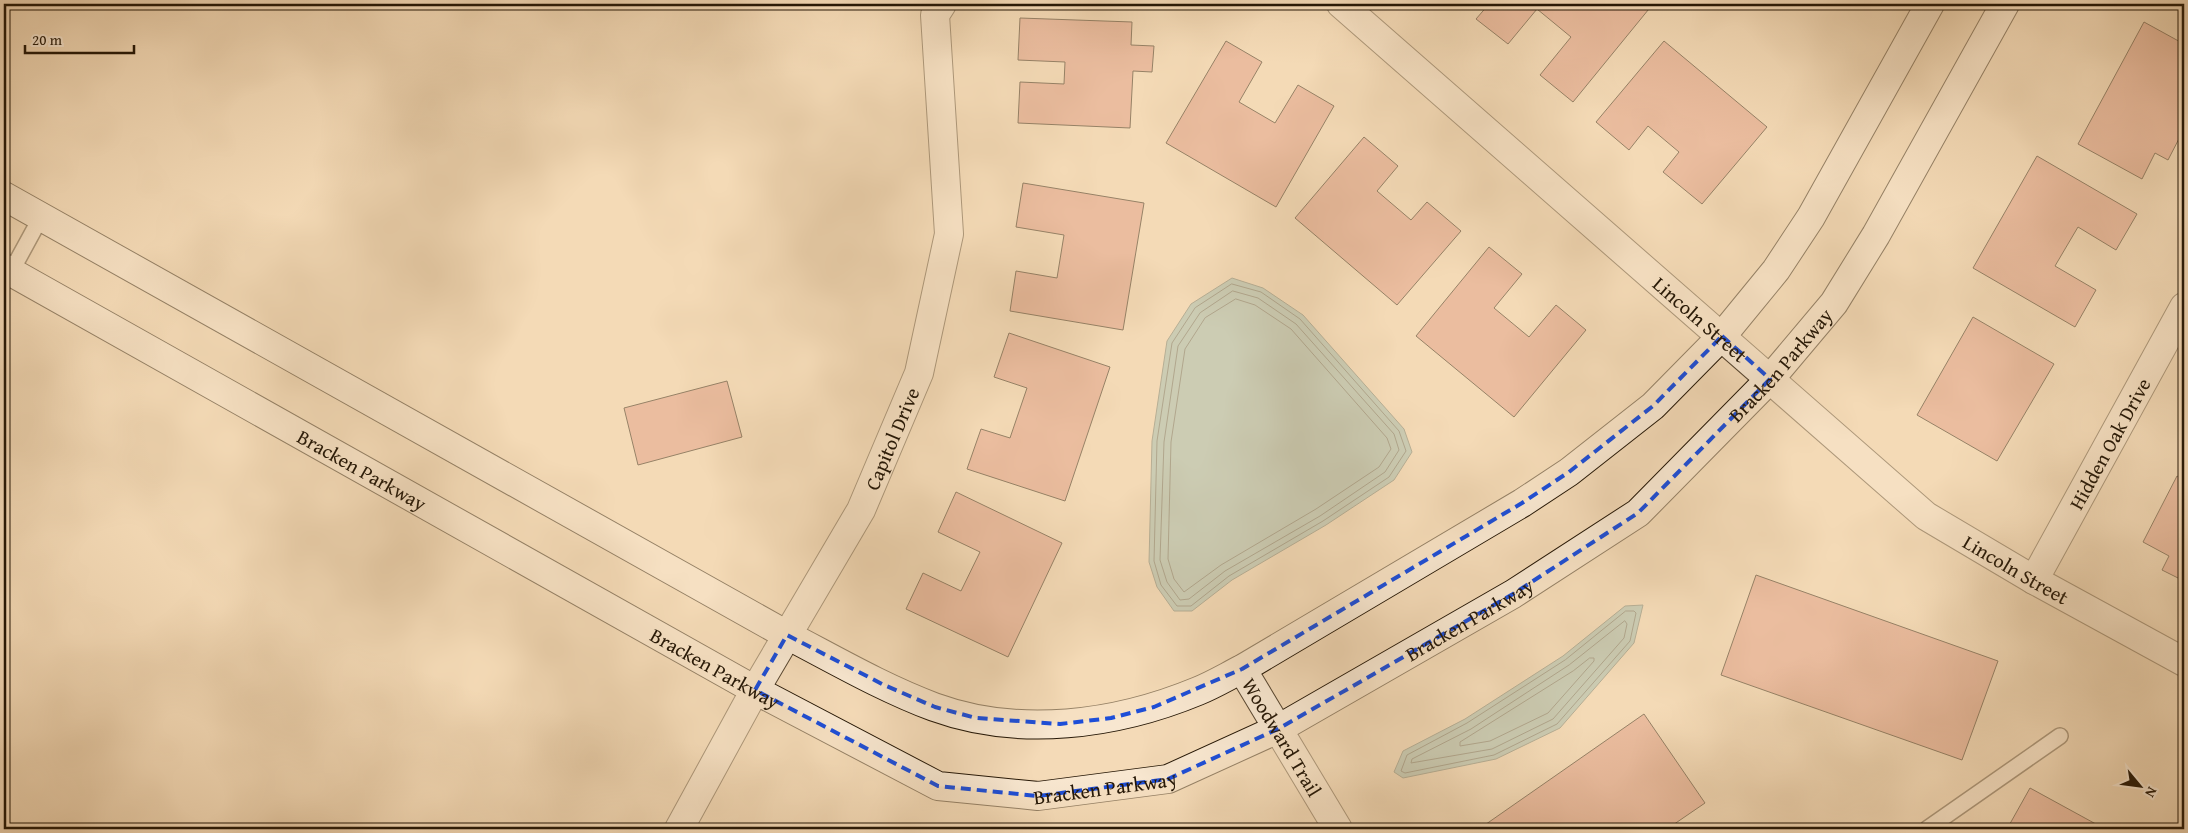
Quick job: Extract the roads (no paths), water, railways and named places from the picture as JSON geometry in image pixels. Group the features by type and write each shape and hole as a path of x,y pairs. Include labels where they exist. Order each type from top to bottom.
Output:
{"street":[{"name":"Capitol Drive","path":"679,829 755,690 861,510 919,373 949,234 935,16 942,4"},
{"name":"Lincoln Street","path":"1341,4 1926,516 2034,580 2184,662"},
{"path":"4,196 787,635 884,685 935,707 976,718 1016,724 1060,724 1111,718 1154,707 1200,691 1242,669 1522,503 1569,472 1653,406 1722,336 1776,270 1811,217 1930,4"},
{"name":"Bracken Parkway","path":"7,270 755,690 938,786 1038,796 1168,779 1278,729 1513,594 1638,513 1770,379 1834,303 1854,272 2005,4"},
{"name":"Hidden Oak Drive","path":"2034,580 2184,307"},
{"name":"Woodward Trail","path":"1242,669 1338,829"}],"lane":[{"path":"7,270 41,217"},
{"path":"1928,829 2060,736"}],"water":[{"path":"1232,278 1263,288 1303,315 1404,429 1412,452 1394,480 1326,525 1232,580 1192,611 1174,611 1157,587 1149,562 1152,441 1167,341 1191,304"},
{"path":"1643,605 1634,643 1560,728 1496,759 1403,778 1394,772 1403,751 1465,719 1563,656 1625,606"}]}
